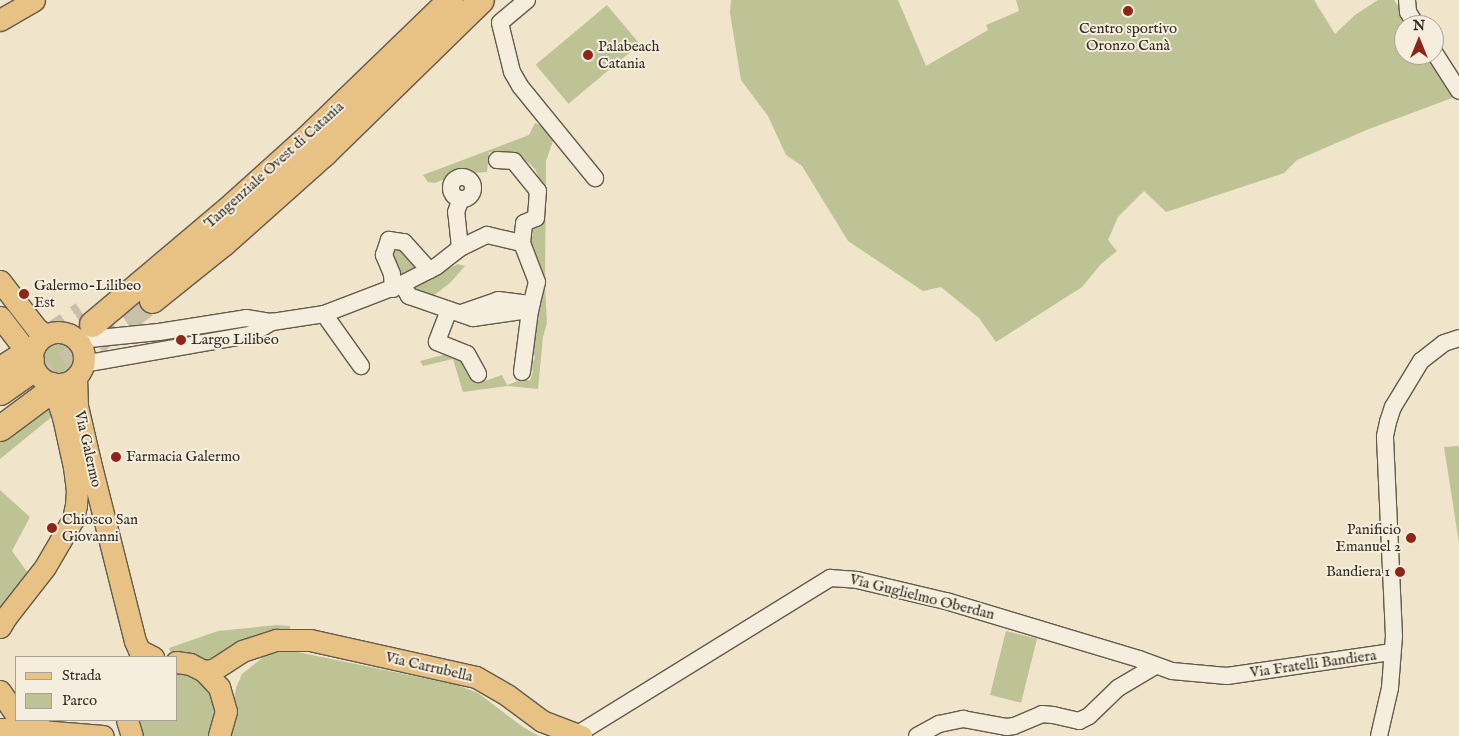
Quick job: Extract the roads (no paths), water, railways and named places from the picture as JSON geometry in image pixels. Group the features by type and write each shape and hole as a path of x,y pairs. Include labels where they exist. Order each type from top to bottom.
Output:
{"highway":[{"name":"Tangenziale Ovest di Catania","path":"83,325 157,270 306,139 450,0"},
{"name":"Tangenziale Ovest di Catania","path":"157,315 223,243 324,153 480,0"},
{"path":"0,392 30,375"},
{"path":"0,412 30,375"},
{"path":"0,428 30,375"},
{"path":"0,731 31,726"}],"main road":[{"path":"0,20 34,0"},
{"path":"0,281 36,329 46,335"},
{"name":"Via Galermo","path":"0,317 30,375 63,417 74,466 77,491 73,519 45,567 0,627"},
{"path":"80,371 65,383 30,375 36,346 46,335 83,325"},
{"name":"Via Galermo","path":"83,325 83,349 77,406 135,641 139,650 151,656"},
{"name":"Via Carrubella","path":"204,671 219,667 242,651 263,644 288,638 310,640 461,672 488,683 542,721 578,736"},
{"path":"219,736 225,721 225,702 235,671 263,644"},
{"path":"178,662 190,664 204,671 220,688 225,702"},
{"path":"0,691 15,714"},
{"path":"127,721 132,736"},
{"path":"31,726 102,736"}],"street":[{"path":"527,0 500,23 512,72 520,86 595,178"},
{"path":"1407,0 1410,15"},
{"path":"1442,65 1459,91"},
{"path":"497,160 514,161 538,191 536,218 524,223 522,243 537,282 531,307 522,372"},
{"path":"460,248 456,212 461,199"},
{"path":"83,325 89,339 157,315 246,318 272,322 324,314 344,304 397,286 429,270 460,248 487,235 522,243"},
{"path":"429,270 404,242 389,240 384,255 397,286 409,296 473,318 531,307"},
{"path":"454,312 437,342 467,354 478,374"},
{"path":"324,314 362,366"},
{"path":"157,315 162,349"},
{"path":"80,371 162,349 250,335 272,322"},
{"name":"Via Fratelli Bandiera","path":"1155,666 1172,671 1227,676 1392,652 1394,636 1386,436 1388,422 1393,407 1421,361 1444,343 1459,338"},
{"name":"Via Guglielmo Oberdan","path":"578,736 830,578 857,580 946,600 1139,659 1155,666"},
{"path":"1380,736 1390,688 1392,652"},
{"path":"917,736 939,724 963,719 1007,727 1042,714 1073,721 1084,720 1118,688 1155,666"}],"tunnel":[{"path":"36,386 152,300"},
{"path":"16,359 83,313"}],"place":[{"name":"Centro sportivo Oronzo Canà","path":"1128,11"},
{"name":"Palabeach Catania","path":"588,55"},
{"name":"Galermo-Lilibeo Est","path":"24,294"},
{"name":"Largo Lilibeo","path":"181,340"},
{"name":"Farmacia Galermo","path":"116,457"},
{"name":"Chiosco San Giovanni","path":"52,528"},
{"name":"Panificio Emanuel 2","path":"1411,538"},
{"name":"Bandiera 1","path":"1400,572"}]}
